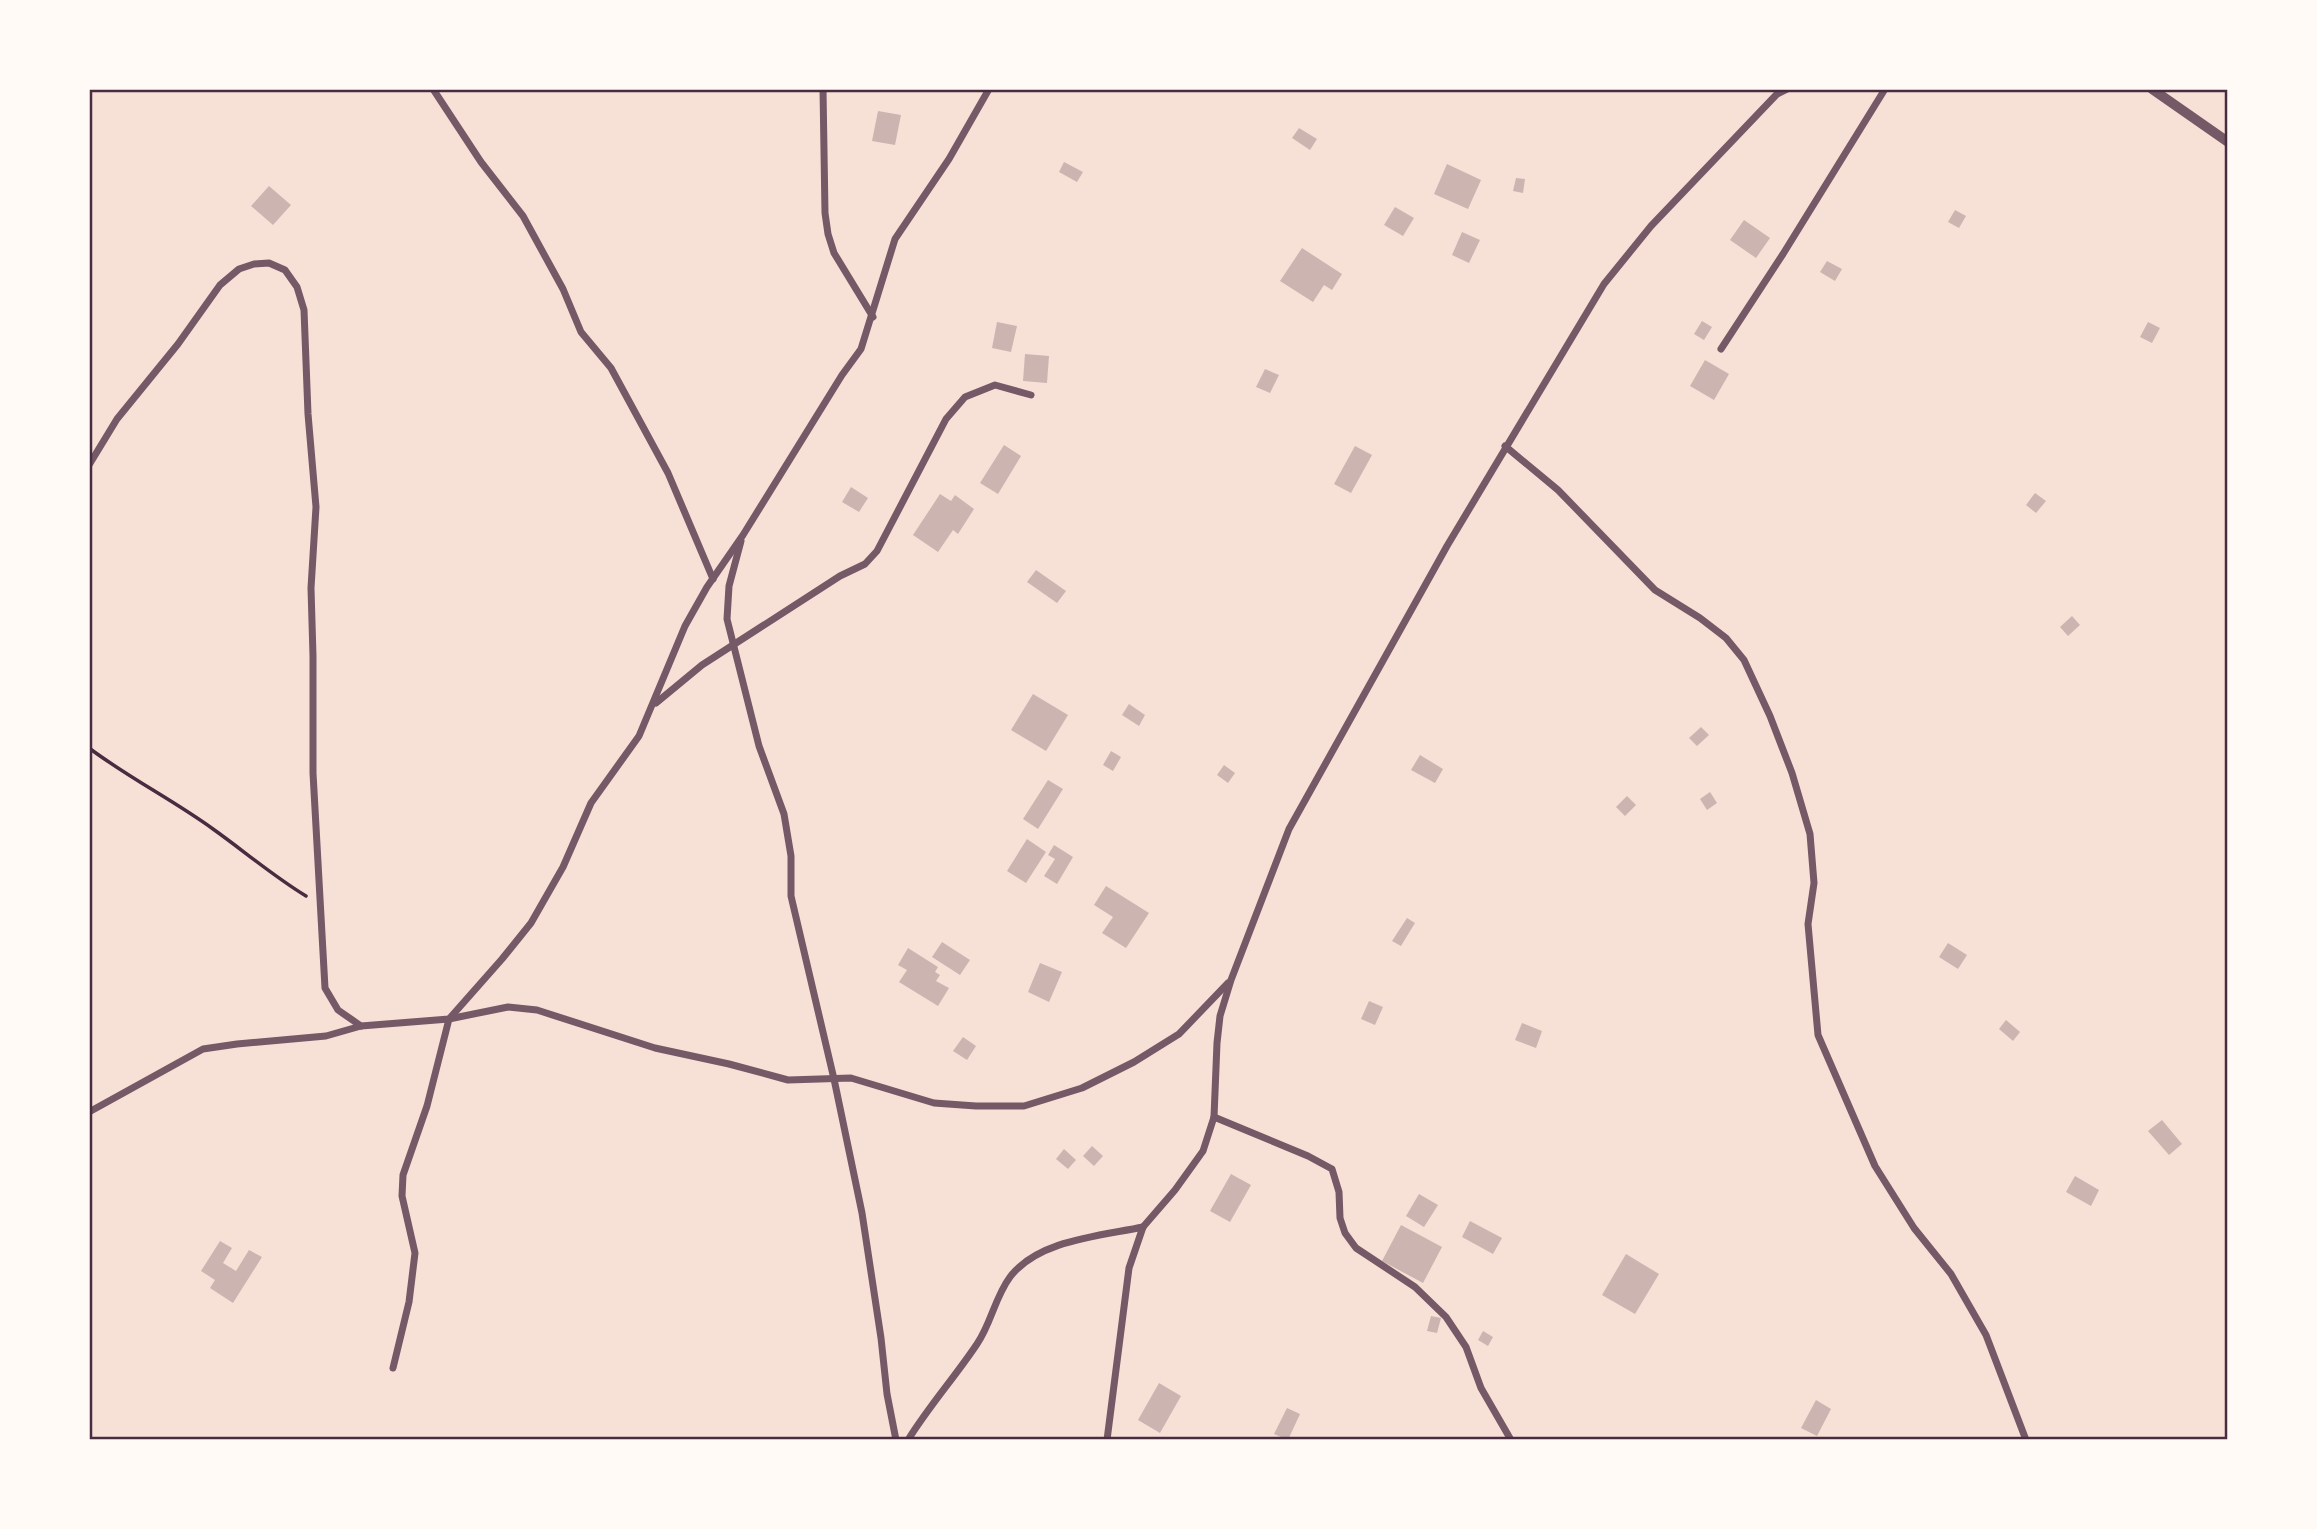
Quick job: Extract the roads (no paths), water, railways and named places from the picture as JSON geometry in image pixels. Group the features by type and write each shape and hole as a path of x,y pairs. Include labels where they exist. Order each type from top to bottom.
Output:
{"street":[{"path":"433,89 481,162 523,216 563,289 581,332 611,368 668,473 713,579"},
{"path":"823,89 825,213 828,233 834,253 873,317"},
{"path":"393,1368 409,1302 415,1253 402,1196 403,1175 427,1106 449,1019 531,923 563,867 591,803 639,736 685,626 861,349 895,239 949,159 989,89"},
{"path":"1107,1440 1129,1268 1143,1227 1175,1190 1203,1151 1214,1117 1220,1016 1231,980 1289,829 1505,446 1604,284 1651,226 1777,94 1787,89"},
{"path":"1721,349 1885,89"},
{"path":"2152,89 2228,142"},
{"path":"89,465 117,419 178,344 220,285 239,269 254,264 269,263 285,270 297,287 304,310 307,414 316,507 311,588 313,773 325,988 338,1010 361,1026"},
{"path":"653,706 702,665 840,576 866,564 877,551 946,419 965,397 995,385 1031,395"},
{"path":"1505,446 1558,490 1654,590 1726,638 1744,660 1792,773 1810,834 1814,883 1808,924 1818,1035 1875,1166 1907,1217 1951,1274 1986,1335 2026,1440"},
{"path":"743,536 729,586 727,619 759,746 784,814 792,856 791,896 862,1213 896,1440"},
{"path":"89,1112 203,1049 326,1036 361,1026 449,1019 508,1007 537,1010 655,1048 788,1080 851,1078 934,1103 1024,1106 1082,1088 1134,1062 1179,1034 1231,980"},
{"path":"1214,1117 1308,1156 1332,1169 1339,1192 1340,1218 1345,1233 1356,1248 1415,1287 1446,1317 1466,1347 1481,1388 1511,1440"},
{"path":"908,1440 926,1410 979,1343 998,1298 1011,1276 1020,1267 1053,1246 1143,1227"}]}
